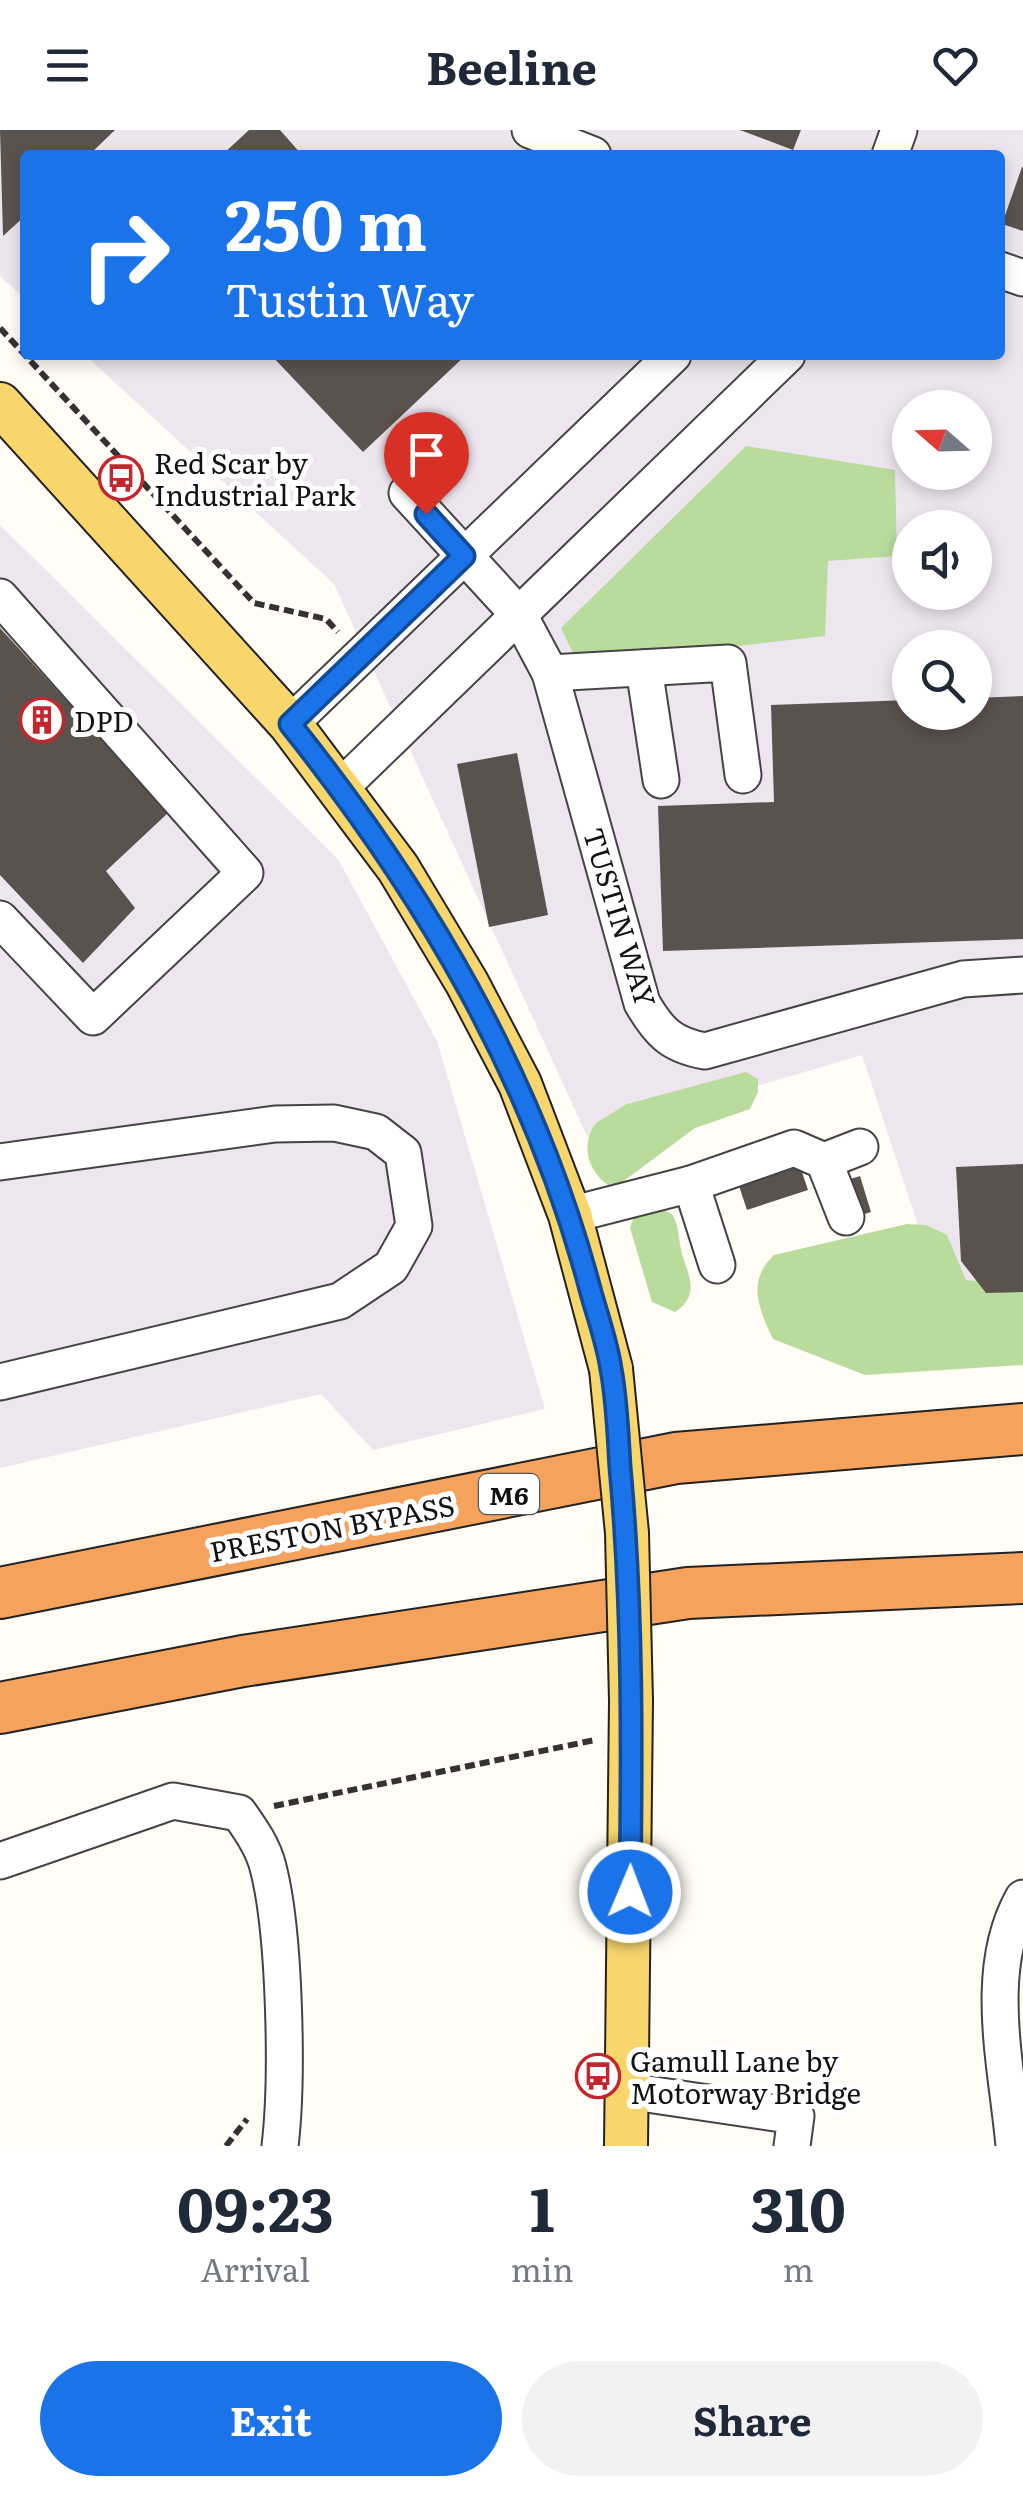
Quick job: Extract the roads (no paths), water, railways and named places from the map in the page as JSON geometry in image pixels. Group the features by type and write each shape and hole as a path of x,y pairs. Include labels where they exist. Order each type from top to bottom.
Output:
{"highway":[{"name":"PRESTON BYPASS","path":"0,1592 676,1458 1023,1429"},
{"path":"0,1708 243,1662 688,1593 1023,1578"}],"main road":[{"path":"0,404 290,724 398,868 467,983 520,1084 570,1216 611,1369 627,1533 632,1717 626,2146"}],"street":[{"path":"530,130 580,150"},
{"path":"290,724 668,360"},
{"path":"341,788 782,360"},
{"name":"TUSTIN WAY","path":"407,493 519,615 550,673 642,1004 658,1031 681,1046 705,1050 963,979 1023,974"},
{"path":"0,598 245,872 93,1016 0,919"},
{"path":"550,673 728,663 743,775"},
{"path":"644,668 661,780"},
{"path":"0,1162 275,1124 334,1123 376,1132 404,1153 414,1226 391,1267 340,1301 0,1382"},
{"path":"824,1161 860,1148"},
{"path":"570,1216 691,1184 786,1149 805,1151 824,1161 846,1217"},
{"path":"691,1184 717,1265"},
{"path":"0,1861 173,1802 238,1813 256,1836 268,1868 274,1913 282,2039 280,2146"},
{"path":"1014,2146 999,1968 1006,1927 1023,1898"},
{"path":"627,2091 796,2116 792,2146"}],"place":[{"name":"Red Scar by Industrial Park","path":"121,478"},
{"name":"DPD","path":"42,720"},
{"name":"Gamull Lane by Motorway Bridge","path":"598,2076"}]}
